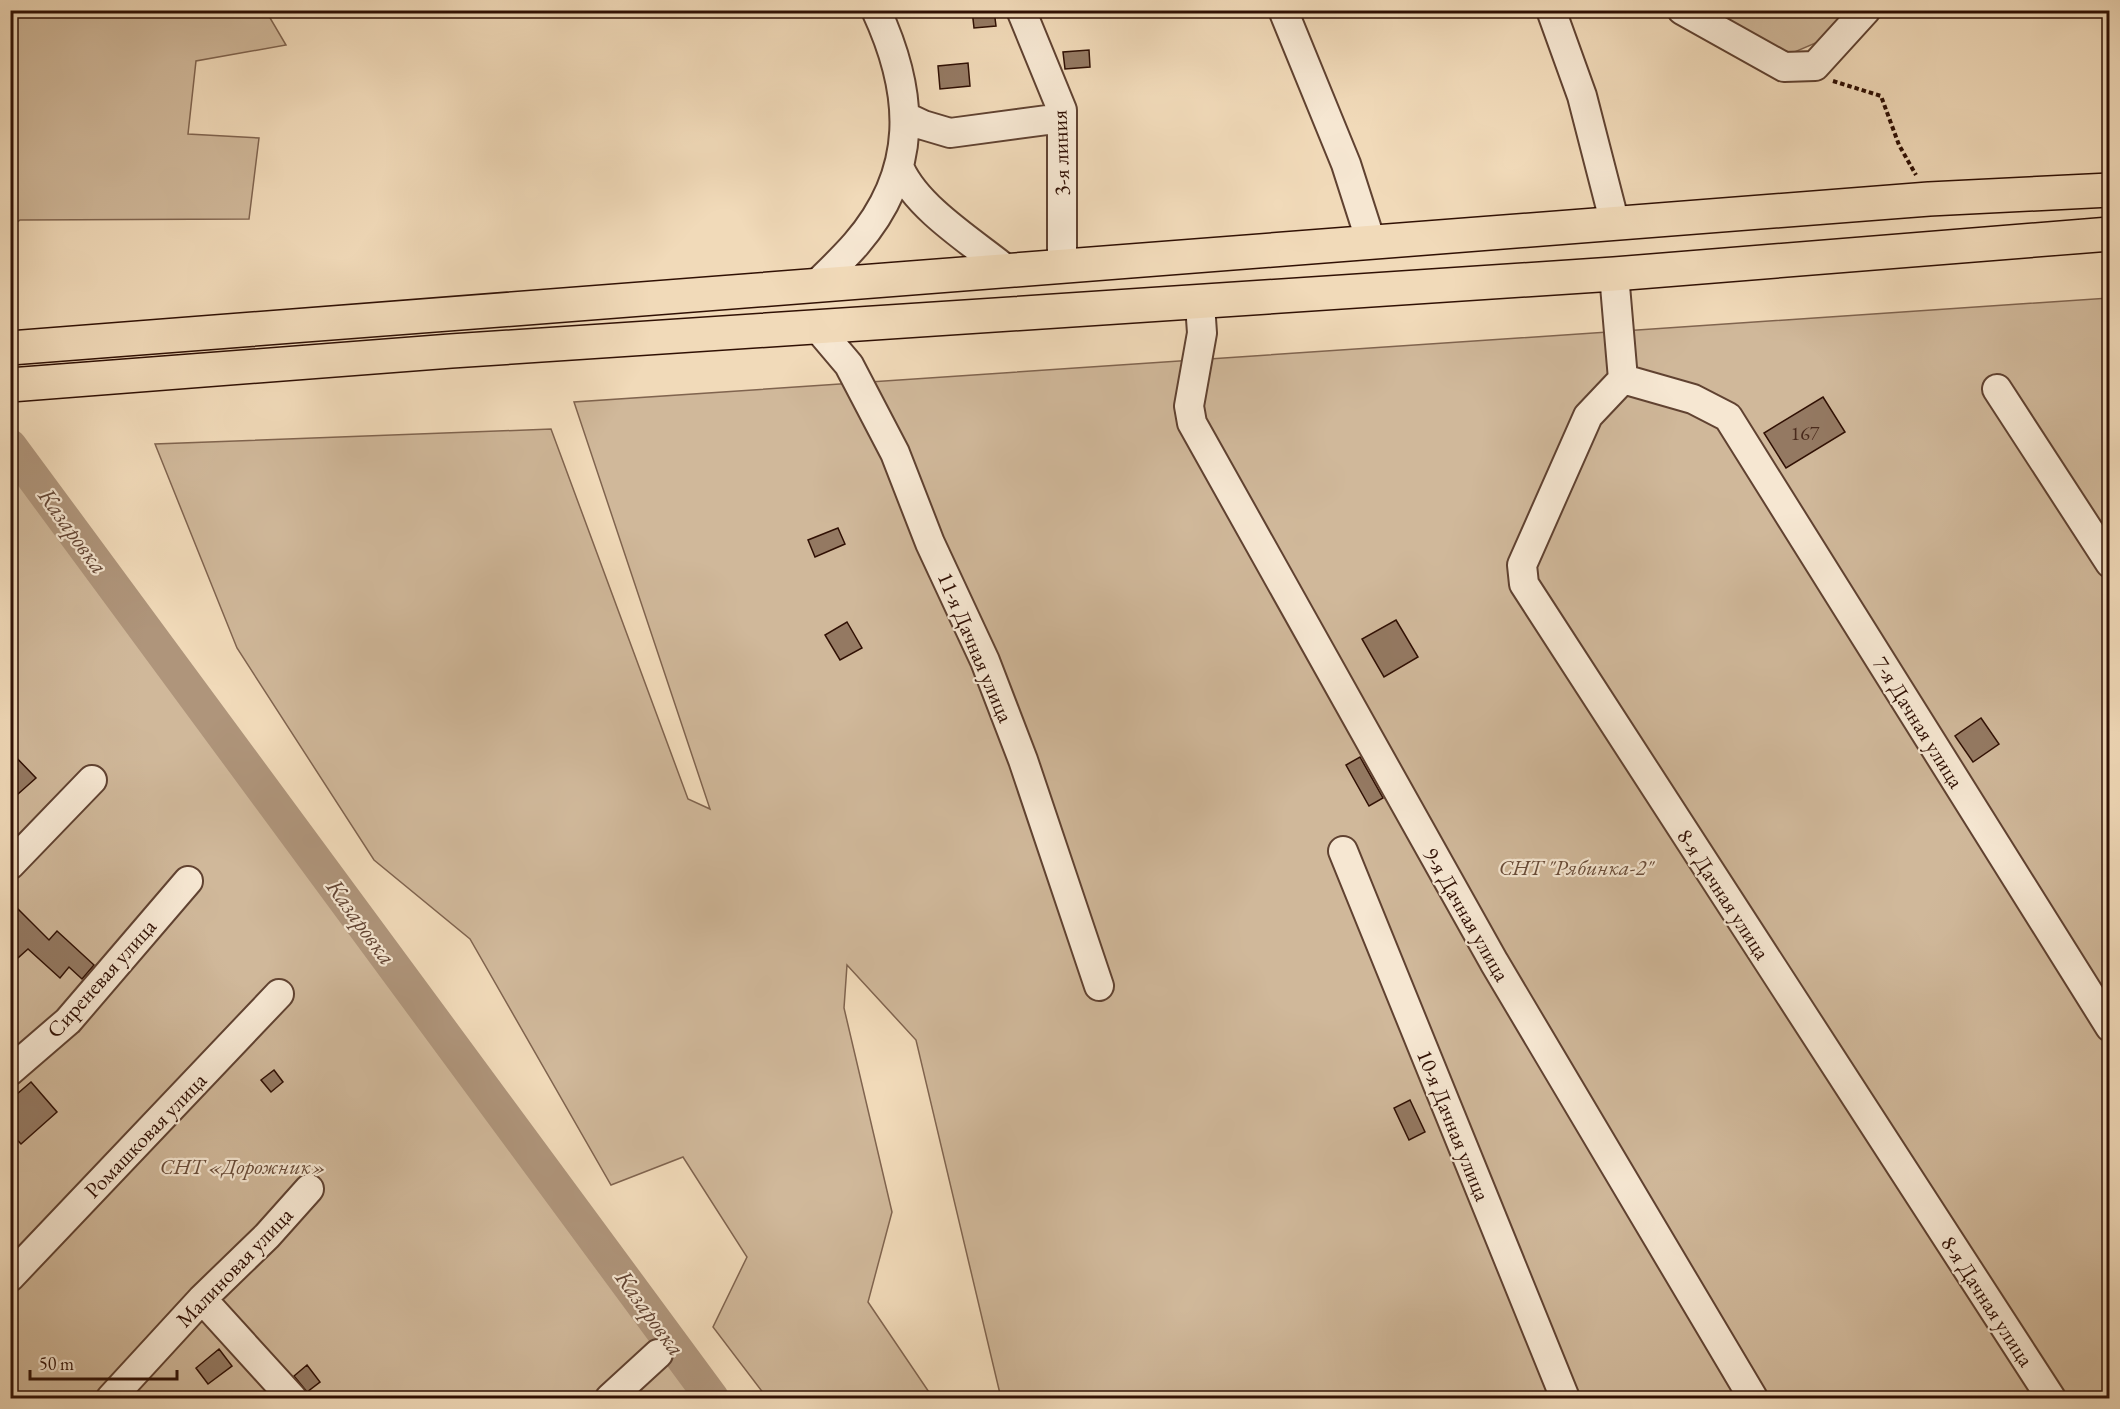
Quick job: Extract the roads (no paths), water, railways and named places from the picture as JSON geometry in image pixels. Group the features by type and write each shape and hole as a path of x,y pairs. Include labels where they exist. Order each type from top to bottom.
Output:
{"highway":[{"path":"10,348 1371,242 1929,200 2109,190"},
{"path":"1568,228 1572,277"},
{"path":"10,385 816,326 1200,304 1614,274 2109,234"}],"street":[{"path":"814,287 856,244 874,219 900,169 906,117 901,74 892,45 876,10"},
{"name":"3-я линия","path":"1022,10 1062,110 1062,267"},
{"path":"1283,10 1346,164 1371,242"},
{"path":"1551,10 1582,96 1614,224"},
{"path":"1682,10 1784,67 1815,66 1866,10"},
{"path":"906,117 950,133 1062,118"},
{"path":"900,169 906,184 922,202 1008,271"},
{"path":"1614,274 1623,379"},
{"name":"9-я Дачная улица","path":"1200,304 1202,333 1189,406 1192,423 1494,963 1753,1398"},
{"name":"11-я Дачная улица","path":"816,326 849,365 895,453 930,543 985,661 1023,760 1099,986"},
{"name":"7-я Дачная улица","path":"1623,379 1693,399 1728,417 2109,1027"},
{"name":"8-я Дачная улица","path":"1623,379 1588,416 1522,565 1524,584 2051,1398"},
{"path":"1997,389 2109,564"},
{"path":"10,865 92,780"},
{"name":"10-я Дачная улица","path":"1342,851 1565,1398"},
{"name":"Сиреневая улица","path":"10,1071 68,1021 188,881"},
{"name":"Ромашковая улица","path":"10,1277 279,994"},
{"name":"Малиновая улица","path":"113,1398 202,1299 267,1236 309,1189"},
{"path":"202,1299 292,1398"},
{"path":"609,1398 658,1354"}],"waterway":[{"name":"Казаровка","path":"10,446 712,1398"}],"park label":[{"name":"СНТ \"Рябинка-2\"","path":"1576,867"},
{"name":"СНТ «Дорожник»","path":"243,1166"}]}
